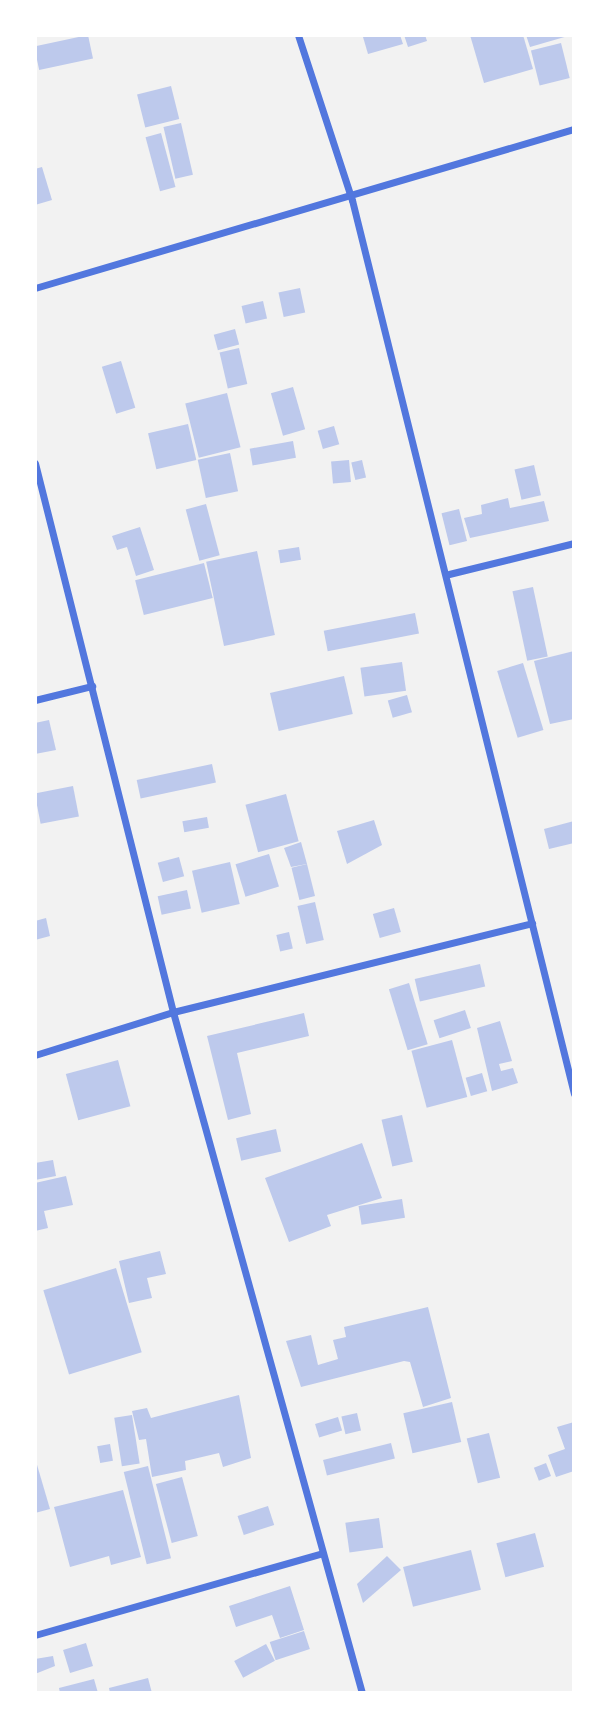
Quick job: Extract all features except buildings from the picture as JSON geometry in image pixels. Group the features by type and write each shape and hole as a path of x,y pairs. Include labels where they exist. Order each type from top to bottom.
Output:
{"street":[{"path":"298,35 352,200 449,574 574,1094"},
{"path":"35,288 352,200 574,129"},
{"path":"35,463 173,1012 362,1693"},
{"path":"449,574 574,543"},
{"path":"35,700 92,686"},
{"path":"35,1055 173,1012 532,923"},
{"path":"35,1635 323,1553"}]}
